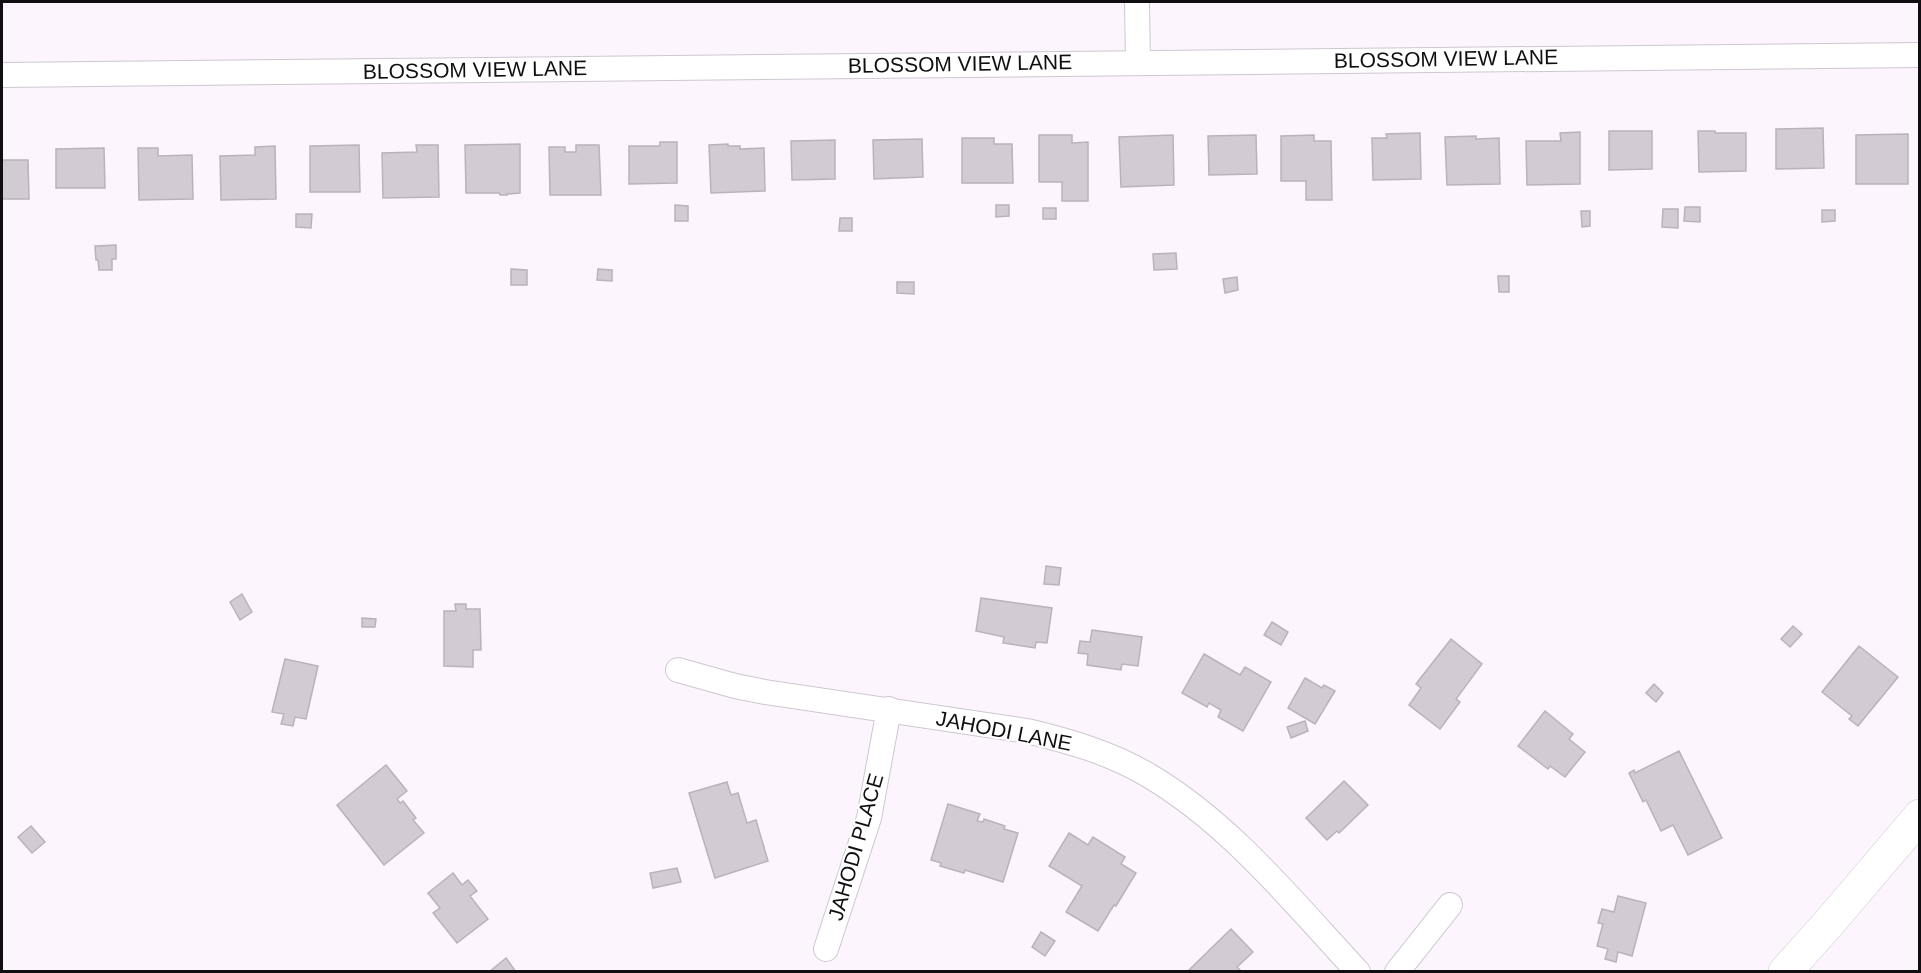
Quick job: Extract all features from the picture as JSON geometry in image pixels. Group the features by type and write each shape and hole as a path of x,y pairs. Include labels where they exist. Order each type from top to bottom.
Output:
{"main road":[{"path":"1785,972 1920,816"}],"street":[{"path":"1137,2 1137,62"},
{"name":"BLOSSOM VIEW LANE","path":"2,75 1920,55"},
{"name":"JAHODI LANE","path":"678,670 755,690 1027,731 1067,741 1107,755 1147,774 1188,802 1220,828 1257,863 1358,972"},
{"name":"JAHODI PLACE","path":"826,949 869,818 889,709"},
{"path":"1397,972 1450,905"}],"building":[{"path":"1823,128 1824,168 1776,169 1776,129"},
{"path":"1609,131 1652,131 1652,169 1609,170"},
{"path":"1698,131 1746,133 1746,171 1699,172"},
{"path":"1580,132 1580,184 1527,185 1526,141 1561,141 1560,133"},
{"path":"1420,133 1421,179 1373,180 1372,138 1387,138 1386,134"},
{"path":"1908,134 1908,184 1856,184 1856,135"},
{"path":"1039,135 1072,135 1072,143 1088,142 1088,201 1062,201 1062,182 1039,182"},
{"path":"1173,135 1174,185 1121,187 1119,137"},
{"path":"1256,135 1257,174 1209,175 1208,136"},
{"path":"1314,135 1314,141 1331,141 1332,200 1306,200 1306,181 1281,181 1281,136"},
{"path":"1476,136 1476,139 1499,138 1500,184 1447,185 1445,137"},
{"path":"962,138 994,138 994,144 1012,144 1013,183 962,183"},
{"path":"922,139 923,177 874,179 873,140"},
{"path":"835,140 835,179 792,180 791,141"},
{"path":"660,142 677,142 677,183 629,184 629,146 660,146"},
{"path":"520,144 520,193 500,195 499,193 466,193 465,145"},
{"path":"728,144 728,146 740,146 740,149 764,148 765,191 711,193 709,145"},
{"path":"359,145 360,192 310,192 310,146"},
{"path":"416,145 438,145 439,197 383,198 382,153 417,152"},
{"path":"576,145 599,145 601,195 550,195 549,147 565,147 565,152 576,152"},
{"path":"275,146 276,199 221,200 220,156 255,155 255,147"},
{"path":"104,148 105,188 56,188 56,149"},
{"path":"138,148 158,148 158,156 192,155 193,199 139,200"},
{"path":"2,160 28,160 29,199 2,199"},
{"path":"675,205 688,206 688,221 675,221"},
{"path":"996,205 1009,205 1009,216 996,217"},
{"path":"1685,207 1700,207 1700,222 1684,221"},
{"path":"1043,208 1056,208 1056,219 1043,219"},
{"path":"1663,209 1678,209 1678,228 1662,227"},
{"path":"1822,210 1835,210 1835,221 1822,222"},
{"path":"1581,211 1590,211 1590,226 1582,227"},
{"path":"296,214 312,214 311,228 296,227"},
{"path":"840,218 852,218 852,231 839,231"},
{"path":"116,245 116,259 112,259 112,270 99,270 95,246"},
{"path":"1176,253 1177,269 1154,270 1153,254"},
{"path":"511,269 527,270 527,285 511,285"},
{"path":"598,269 612,270 612,281 597,280"},
{"path":"1498,276 1509,276 1509,292 1499,292"},
{"path":"1237,277 1238,290 1225,293 1223,279"},
{"path":"897,282 914,282 914,294 897,293"},
{"path":"1046,566 1061,568 1059,585 1044,584"},
{"path":"242,594 252,612 240,620 230,602"},
{"path":"981,598 1052,608 1047,643 1036,642 1035,648 1003,643 1004,637 976,631"},
{"path":"455,604 466,604 466,609 480,609 481,650 473,650 473,667 444,666 444,611 456,611"},
{"path":"362,618 376,619 375,627 362,627"},
{"path":"1272,622 1288,632 1281,645 1264,635"},
{"path":"1793,626 1802,634 1790,647 1781,639"},
{"path":"1092,630 1142,637 1138,666 1122,664 1121,670 1087,665 1088,654 1078,653 1080,641 1090,642"},
{"path":"1451,639 1482,664 1456,699 1460,702 1440,729 1409,705 1421,688 1416,684"},
{"path":"1859,646 1898,677 1858,726 1849,719 1852,716 1822,692"},
{"path":"1204,654 1240,675 1245,667 1271,682 1243,731 1218,717 1221,710 1209,703 1207,707 1182,693"},
{"path":"285,659 318,666 306,719 295,717 293,726 281,724 284,714 272,712"},
{"path":"1305,678 1322,688 1324,685 1335,691 1315,724 1288,708"},
{"path":"1654,684 1663,693 1656,702 1646,693"},
{"path":"1545,711 1573,734 1569,739 1585,752 1565,777 1550,766 1548,769 1518,746"},
{"path":"1305,721 1308,731 1291,738 1287,727"},
{"path":"1679,751 1722,838 1688,855 1673,825 1661,831 1646,800 1643,802 1629,773 1634,770 1635,773"},
{"path":"386,765 407,791 397,799 400,803 403,801 416,818 413,820 424,833 384,865 337,805"},
{"path":"1344,781 1368,805 1339,833 1337,831 1327,840 1306,818"},
{"path":"727,782 731,795 738,793 747,823 756,820 768,861 715,878 689,793"},
{"path":"948,804 980,814 977,821 983,822 984,819 1018,833 1003,882 965,870 964,873 940,866 941,863 931,860"},
{"path":"31,826 45,842 32,853 18,837"},
{"path":"1069,833 1088,845 1093,837 1125,857 1121,864 1136,873 1098,931 1066,912 1082,886 1049,866"},
{"path":"677,868 681,882 653,888 650,873"},
{"path":"453,873 462,885 468,880 477,891 470,896 488,919 457,943 433,913 440,908 428,893"},
{"path":"1618,896 1646,903 1632,956 1618,952 1616,962 1605,959 1608,949 1597,946 1603,924 1598,923 1602,909 1614,912"},
{"path":"1231,929 1253,952 1237,967 1241,971 1187,972"},
{"path":"1041,932 1055,941 1045,956 1032,947"},
{"path":"506,958 516,972 489,972"}]}
